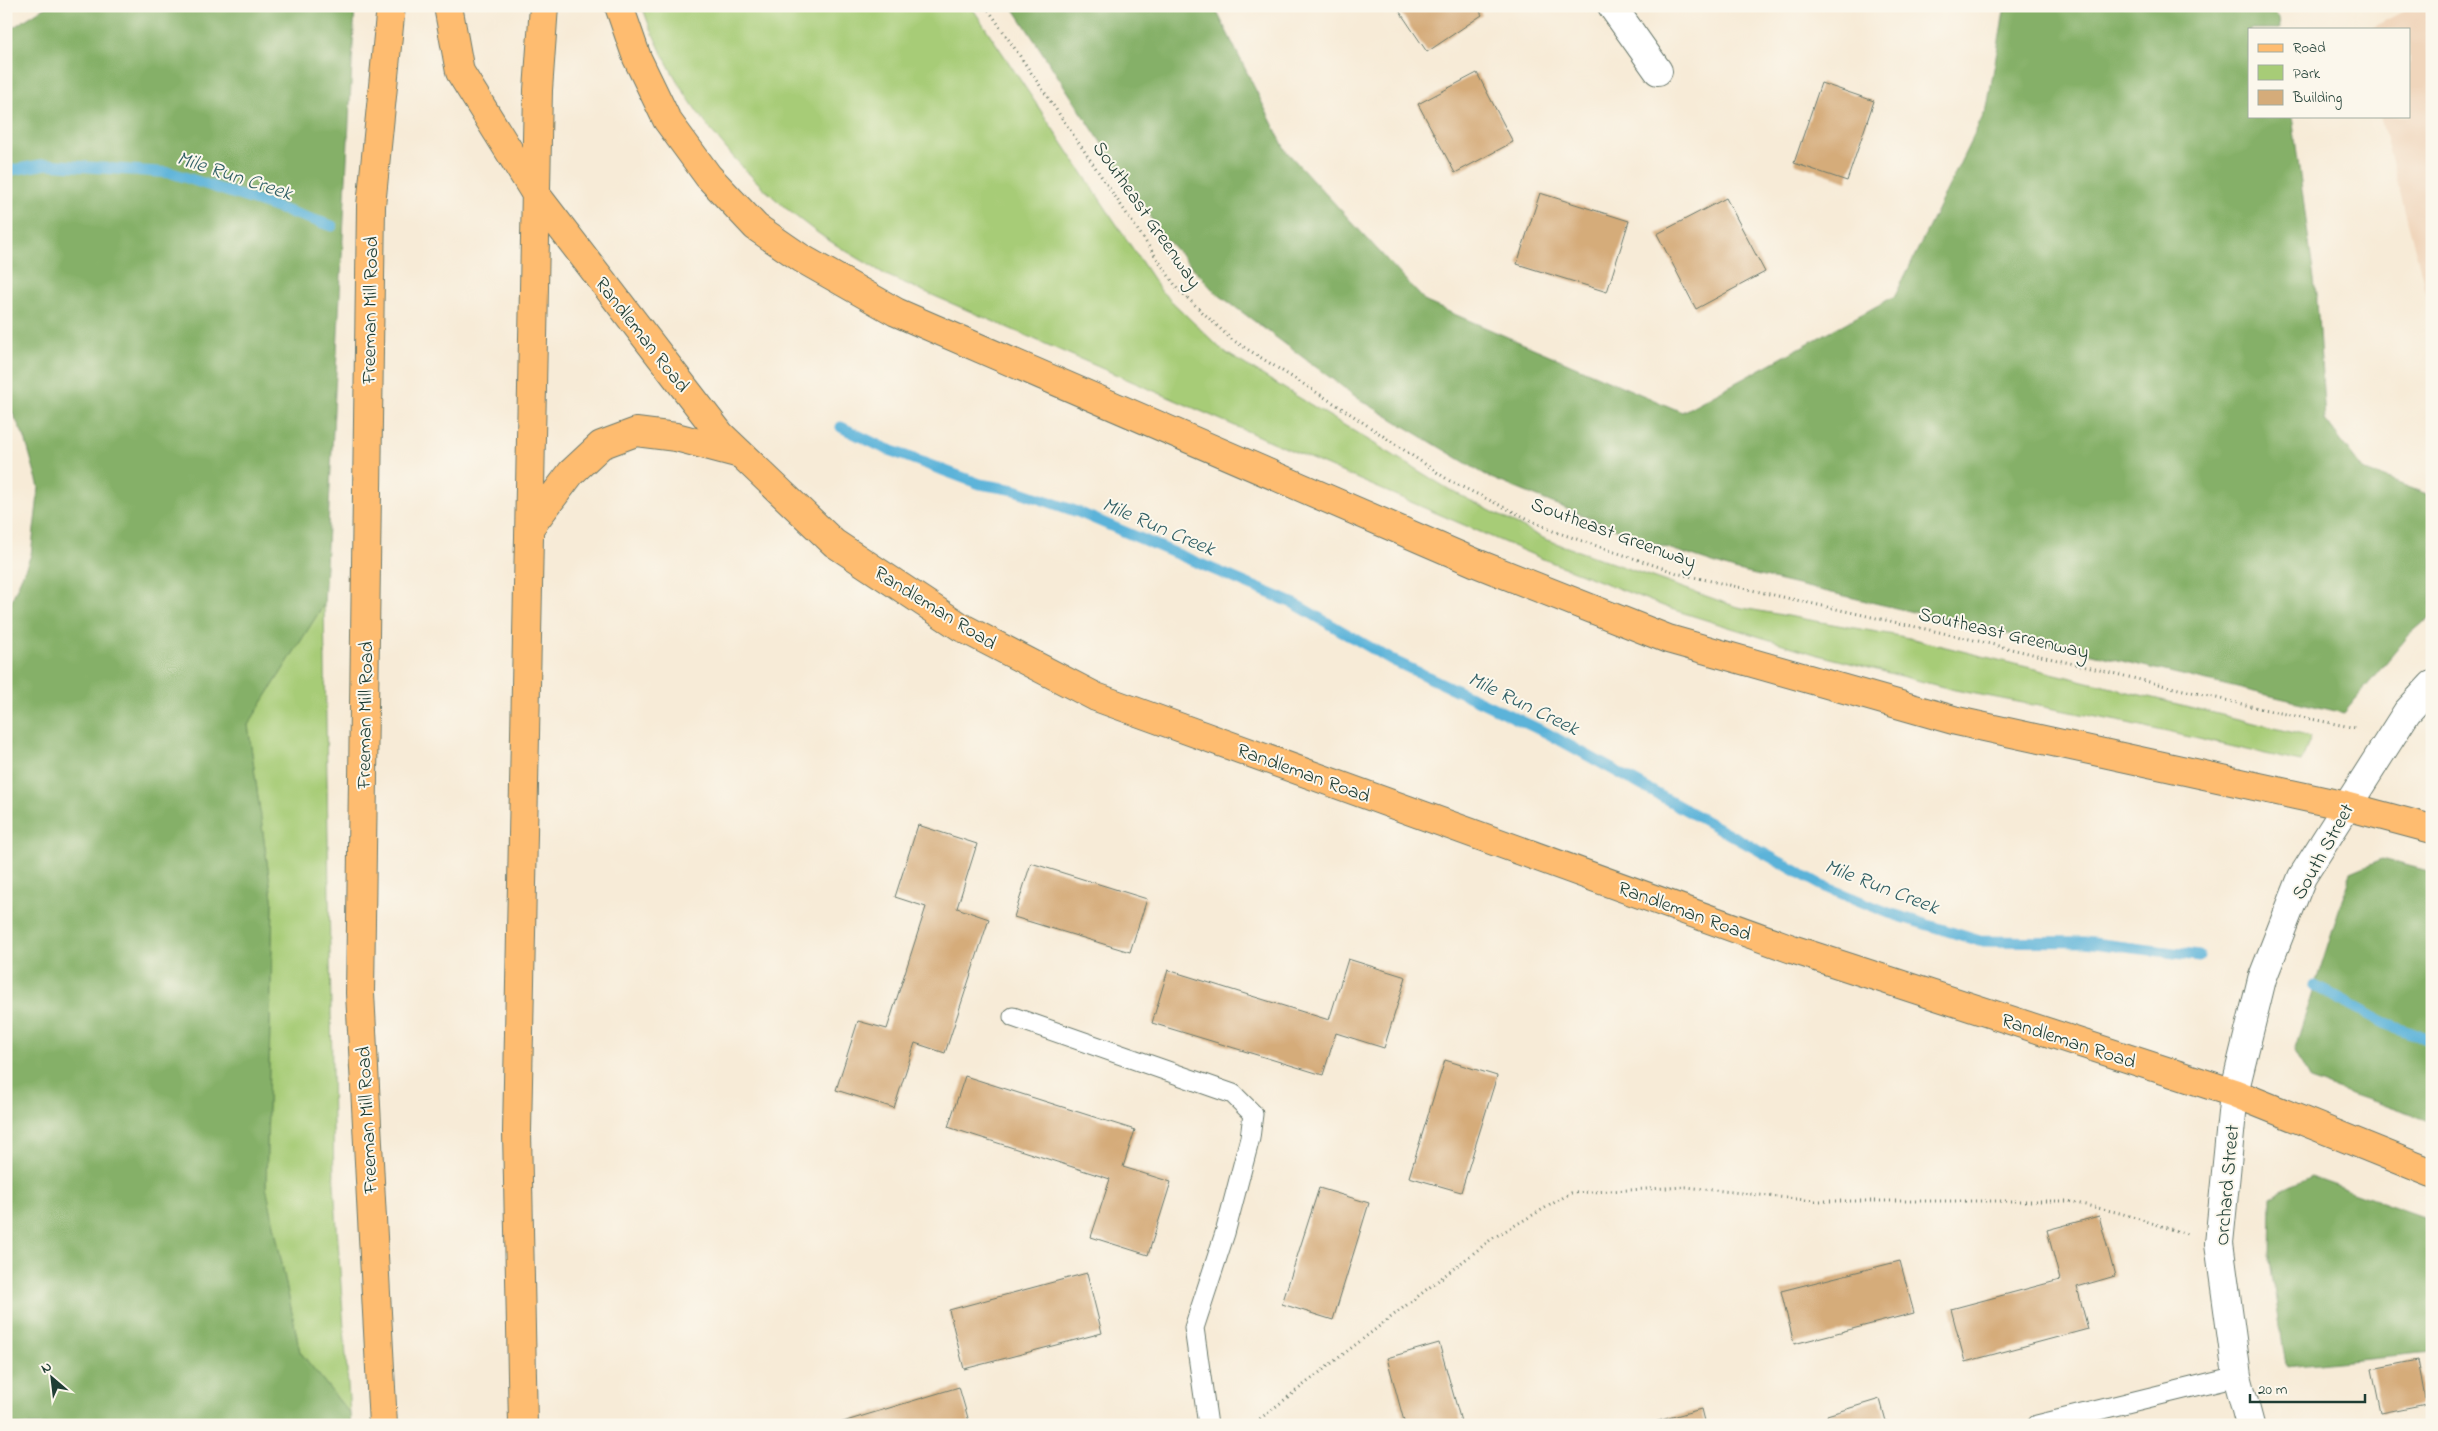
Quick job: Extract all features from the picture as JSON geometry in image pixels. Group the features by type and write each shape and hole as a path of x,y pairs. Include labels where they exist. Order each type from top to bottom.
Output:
{"main road":[{"name":"Freeman Mill Road","path":"382,1425 360,993 371,206 391,6"},
{"name":"Randleman Road","path":"448,6 460,72 537,196 720,434 834,543 961,627 1096,697 1792,949 2234,1093 2432,1173"},
{"path":"523,1425 517,1132 538,90 544,6"},
{"path":"618,6 637,58 667,120 708,176 756,226 801,258 896,312 1468,559 1668,639 1958,721 2346,806 2432,829"},
{"path":"530,527 571,473 601,445 636,432 676,437 742,455"}],"street":[{"path":"1612,6 1658,71"},
{"name":"South Street","path":"2234,1093 2262,979 2302,877 2407,712 2432,685"},
{"name":"Orchard Street","path":"2234,1093 2218,1243 2237,1376 2250,1425"}],"lane":[{"path":"1013,1017 1233,1094 1253,1114 1250,1138 1225,1233 1194,1328 1208,1425"},
{"path":"2037,1425 2237,1376"}],"path":[{"name":"Southeast Greenway","path":"986,6 1177,288 1231,339 1340,407 1450,481 1553,531 1680,574 1961,637 2271,711 2392,736"},
{"path":"1252,1425 1493,1238 1570,1193 1686,1187 1816,1201 2068,1201 2120,1213 2218,1243"}],"shaded area":[{"path":"2413,6 2432,6 2432,314 2381,118 2410,118 2410,28 2372,28"}],"green space":[{"path":"47,6 355,6 324,604 248,725 273,905 266,1186 300,1352 350,1414 351,1425 6,1425 6,609 10,604 31,555 39,487 25,438 6,400 6,32"},
{"path":"642,6 971,6 1161,291 1223,351 1450,490 1547,540 1737,607 1905,637 2311,737 2301,762 2123,722 1955,690 1815,654 1671,609 1538,557 886,275 811,228 784,207 733,157 689,100 655,38"},
{"path":"1012,6 1214,6 1286,151 1426,302 1682,412 1895,296 1987,108 2005,6 2269,6 2279,18 2280,28 2248,28 2248,118 2292,118 2317,302 2325,420 2363,470 2432,496 2432,615 2409,635 2344,713 1734,570 1641,539 1491,478 1359,399 1215,292 1159,231"},
{"path":"324,604 334,1184 350,1414 300,1352 266,1186 273,905 248,725"},
{"path":"2382,859 2432,872 2432,1122 2310,1080 2294,1051 2351,872"},
{"path":"2311,1177 2432,1220 2432,1352 2286,1366 2270,1262 2271,1196"}],"building":[{"path":"1396,6 1477,6 1482,15 1427,52"},
{"path":"1477,73 1513,142 1455,173 1418,104"},
{"path":"1821,83 1874,101 1847,181 1794,163"},
{"path":"1540,193 1629,221 1607,292 1517,264"},
{"path":"1726,198 1765,272 1696,309 1657,234"},
{"path":"918,825 977,844 957,908 989,919 945,1053 915,1043 894,1108 836,1090 858,1021 887,1029 926,907 895,897"},
{"path":"1031,863 1147,899 1130,952 1014,917"},
{"path":"1348,959 1406,977 1384,1048 1336,1033 1323,1075 1152,1023 1168,970 1329,1020"},
{"path":"1445,1060 1497,1076 1461,1192 1409,1177"},
{"path":"965,1076 1135,1130 1123,1167 1171,1182 1148,1255 1091,1237 1110,1179 948,1127"},
{"path":"1319,1188 1369,1203 1333,1320 1282,1304"},
{"path":"2099,1216 2115,1276 2077,1287 2088,1329 1965,1362 1951,1309 2060,1280 2047,1230"},
{"path":"1900,1261 1914,1313 1794,1344 1781,1291"},
{"path":"1087,1273 1102,1333 964,1369 949,1310"},
{"path":"1439,1343 1462,1425 1405,1425 1387,1358"},
{"path":"2418,1360 2426,1404 2381,1413 2372,1369"},
{"path":"959,1387 970,1425 836,1425 836,1424"},
{"path":"1880,1399 1887,1425 1830,1425 1827,1415"},
{"path":"1701,1409 1705,1425 1647,1425 1647,1424"}],"waterway":[{"name":"Mile Run Creek","path":"6,171 47,164 172,173 332,226"},
{"name":"Mile Run Creek","path":"841,427 884,448 980,484 1015,490 1078,512 1295,604 1392,660 1547,733 1823,886 1889,913 1980,941 2084,942 2199,956"},
{"name":"Mile Run Creek","path":"2315,986 2386,1024 2432,1041"}]}
